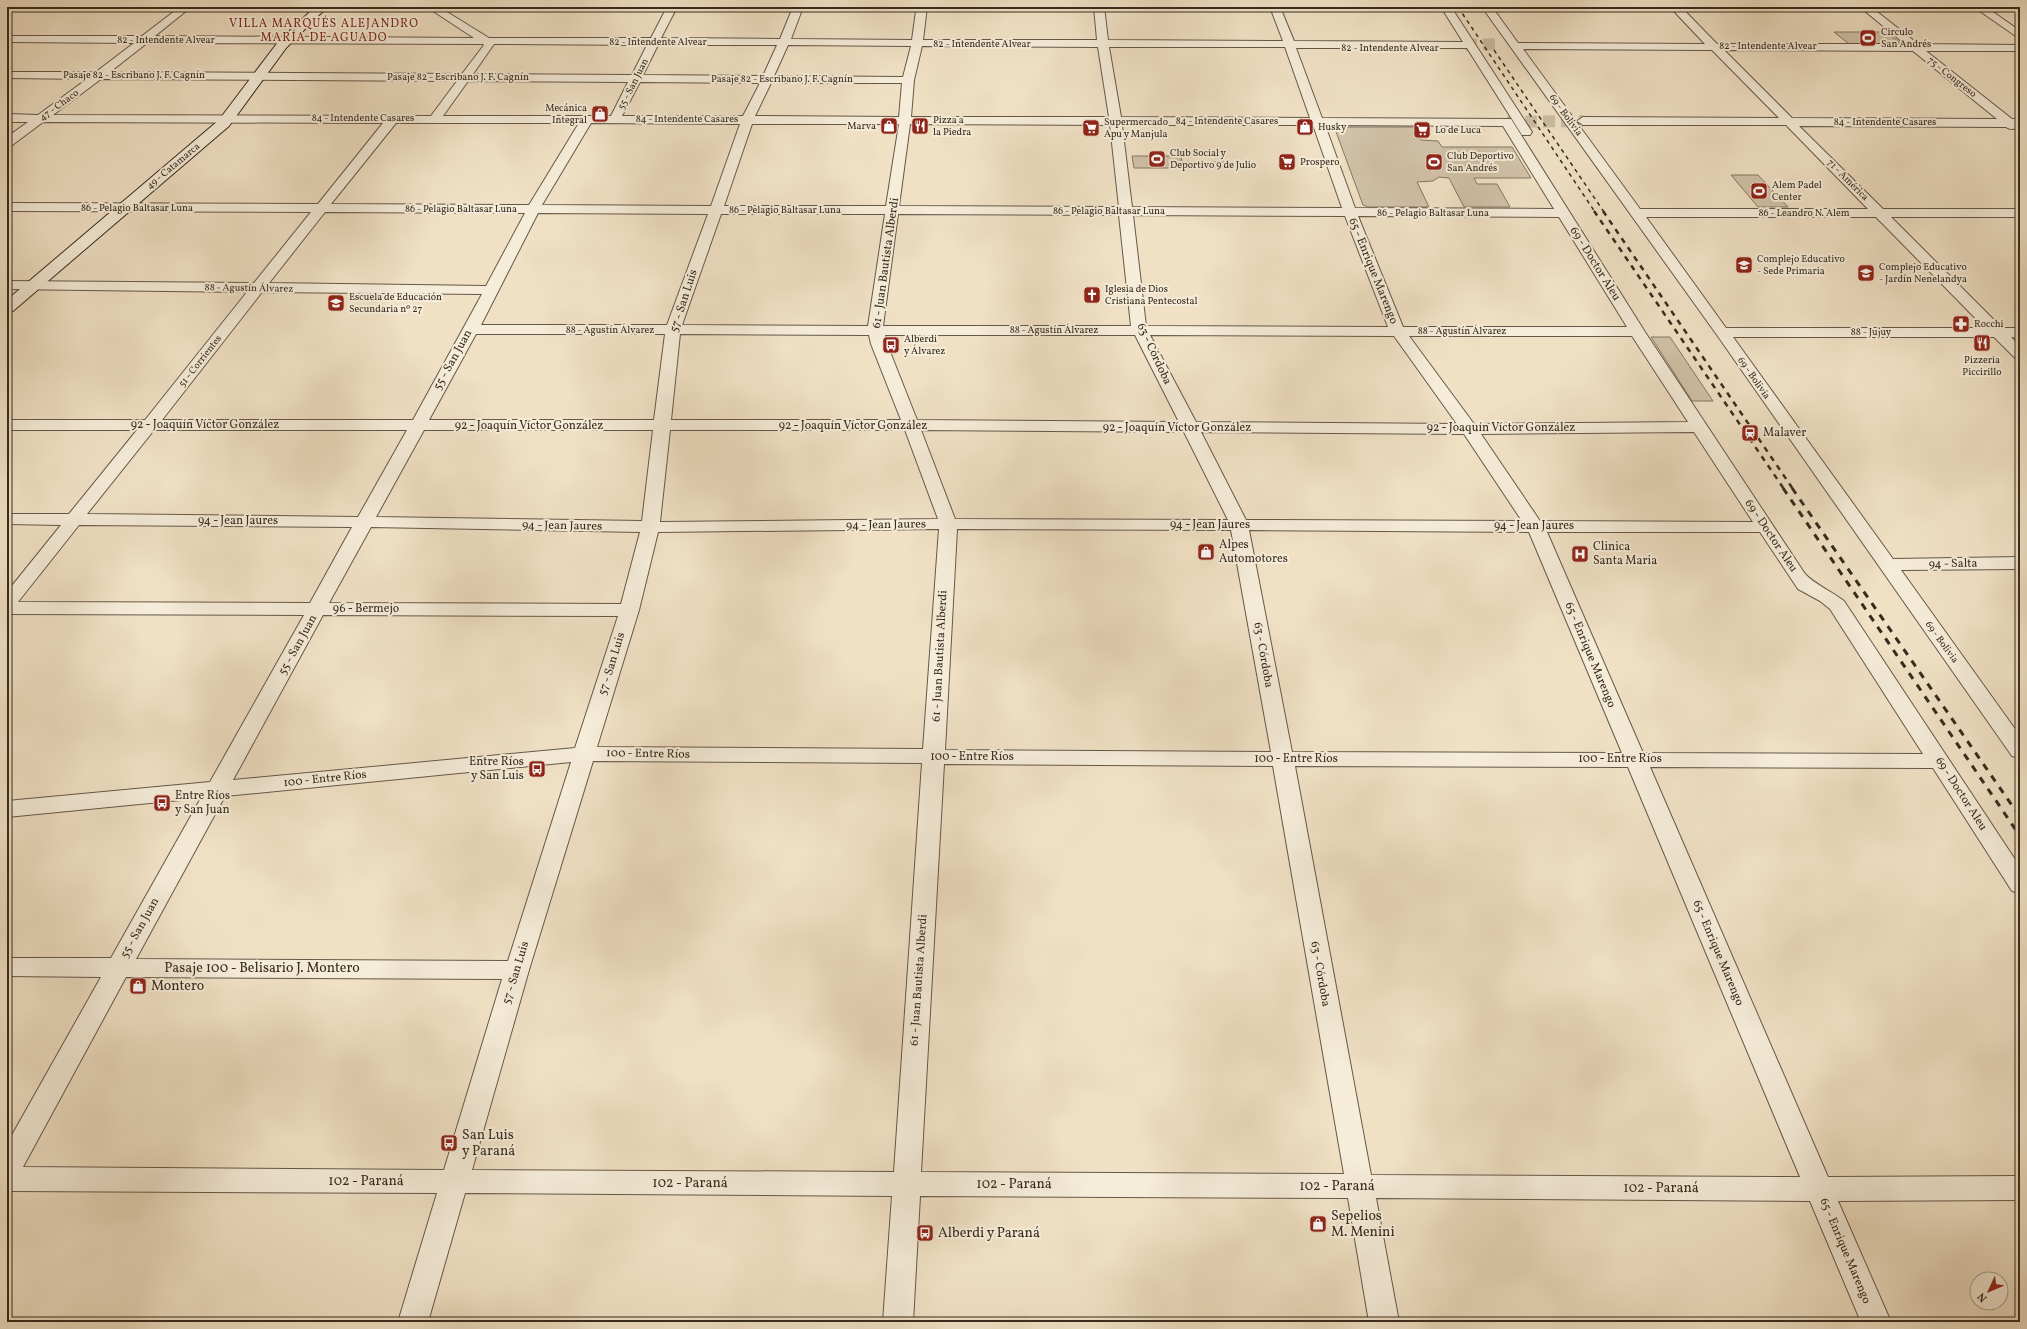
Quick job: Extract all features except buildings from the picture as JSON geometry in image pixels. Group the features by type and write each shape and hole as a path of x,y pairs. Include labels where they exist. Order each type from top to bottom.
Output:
{"street":[{"name":"47 - Chaco","path":"7,143 99,75 186,7"},
{"name":"49 - Catamarca","path":"7,308 228,118 287,40 321,7"},
{"path":"432,7 488,42 489,45 435,118"},
{"name":"55 - San Juan","path":"615,119 672,7"},
{"name":"57 - San Luis","path":"413,1322 456,1182 516,970 629,610 650,527 673,330 748,120 784,43 798,7"},
{"path":"819,7 922,7"},
{"name":"61 - Juan Bautista Alberdi","path":"898,1322 905,1184 948,524 944,509 879,344 875,325 894,210 905,120 908,80 917,43 922,7"},
{"name":"63 - Córdoba","path":"1099,7 1103,44 1116,121 1127,211 1137,320 1140,331 1234,511 1239,525 1358,1187 1384,1322"},
{"name":"65 - Enrique Marengo","path":"1275,7 1300,45 1318,122 1350,212 1398,331 1469,429 1535,526 1876,1322"},
{"name":"69 - Doctor Aleu","path":"1446,7 1514,123 1538,173 1562,213 1699,428 1764,527 1805,585 1827,597 1837,606 2020,885"},
{"path":"1481,7 1504,40 1501,44"},
{"name":"69 - Bolivia","path":"1487,7 1574,121 1636,213 2020,751"},
{"name":"71 - América","path":"1675,7 1881,213 2020,355"},
{"name":"75 - Congreso","path":"1864,7 1914,47 2015,123 2020,131"},
{"path":"1979,7 2020,36"},
{"name":"82 - Intendente Alvear","path":"7,39 1300,45 1321,48 1468,45"},
{"name":"82 - Intendente Alvear","path":"1516,46 2020,48"},
{"name":"Pasaje 82 - Escribano J. F. Cagnín","path":"7,75 767,78 908,80"},
{"name":"84 - Intendente Casares","path":"7,118 435,118 1367,122 1378,125 1514,123"},
{"name":"51 - Corrientes","path":"7,604 393,118"},
{"name":"55 - San Juan","path":"7,1170 118,967 218,790 416,426 471,329 533,210 587,119"},
{"name":"84 - Intendente Casares","path":"1574,121 1731,124 1750,121 2015,123"},
{"name":"86 - Pelagio Baltasar Luna","path":"7,207 1562,213"},
{"name":"86 - Leandro N. Alem","path":"1636,213 2020,213"},
{"name":"88 - Agustín Álvarez","path":"7,285 257,289 490,290"},
{"name":"88 - Agustín Álvarez","path":"471,329 1637,332"},
{"name":"88 - Jujuy","path":"1722,332 2020,333"},
{"name":"92 - Joaquín Víctor González","path":"7,425 910,425 1191,428 1699,428"},
{"name":"94 - Jean Jaures","path":"7,519 364,522 650,527 948,524 1764,527"},
{"name":"94 - Salta","path":"1886,565 2020,563"},
{"name":"96 - Bermejo","path":"7,608 629,610"},
{"name":"100 - Entre Ríos","path":"7,809 585,754 1282,759 1940,761"},
{"name":"Pasaje 100 - Belisario J. Montero","path":"7,967 516,970"},
{"name":"102 - Paraná","path":"7,1179 1358,1187 1819,1189 2020,1188"}],"shaded area":[{"name":"Circulo San Andrés","path":"1834,32 1886,32 1902,44 1849,44"},
{"name":"Club Deportivo San Andrés","path":"1339,127 1415,127 1421,140 1438,141 1442,147 1512,147 1531,178 1474,178 1477,184 1497,184 1510,207 1464,207 1449,178 1439,177 1433,181 1417,182 1429,207 1368,207 1363,205 1335,129"},
{"name":"Club Social y Deportivo 9 de Julio","path":"1132,156 1181,156 1182,162 1228,162 1229,168 1134,168"},
{"name":"Alem Padel Center","path":"1731,175 1758,175 1788,207 1758,207"},
{"path":"1651,337 1670,337 1713,401 1692,401"}],"tunnel":[{"path":"1465,45 1501,44"},
{"path":"1507,122 1583,121"}],"railway":[{"path":"1458,7 1595,212"},
{"path":"1494,50 1604,212"},
{"path":"1594,211 1784,489"},
{"path":"1603,211 1793,489"},
{"path":"1783,488 2020,836"},
{"path":"1792,488 2020,817"}],"place":[{"name":"Circulo San Andrés","path":"1868,38"},
{"name":"Mecánica Integral","path":"600,114"},
{"name":"Marva","path":"889,126"},
{"name":"Pizza a la Piedra","path":"920,126"},
{"name":"Husky","path":"1305,127"},
{"name":"Supermercado Apu y Manjula","path":"1091,128"},
{"name":"Lo de Luca","path":"1422,130"},
{"name":"Club Social y Deportivo 9 de Julio","path":"1157,159"},
{"name":"Prospero","path":"1287,162"},
{"name":"Club Deportivo San Andrés","path":"1434,162"},
{"name":"Alem Padel Center","path":"1759,191"},
{"name":"Complejo Educativo - Sede Primaria","path":"1744,265"},
{"name":"Complejo Educativo - Jardín Nenelandya","path":"1866,273"},
{"name":"Iglesia de Dios Cristiana Pentecostal","path":"1092,295"},
{"name":"Escuela de Educación Secundaria nº 27","path":"336,303"},
{"name":"Rocchi","path":"1961,324"},
{"name":"Pizzeria Piccirillo","path":"1982,343"},
{"name":"Alberdi y Álvarez","path":"891,345"},
{"name":"Malaver","path":"1750,433"},
{"name":"Alpes Automotores","path":"1206,552"},
{"name":"Clinica Santa Maria","path":"1580,554"},
{"name":"Entre Ríos y San Luis","path":"537,769"},
{"name":"Entre Ríos y San Juan","path":"162,803"},
{"name":"Montero","path":"138,986"},
{"name":"San Luis y Paraná","path":"449,1143"},
{"name":"Sepelios M. Menini","path":"1318,1224"},
{"name":"Alberdi y Paraná","path":"925,1233"}],"district":[{"name":"VILLA MARQUÉS ALEJANDRO MARÍA DE AGUADO","path":"324,31"}]}
